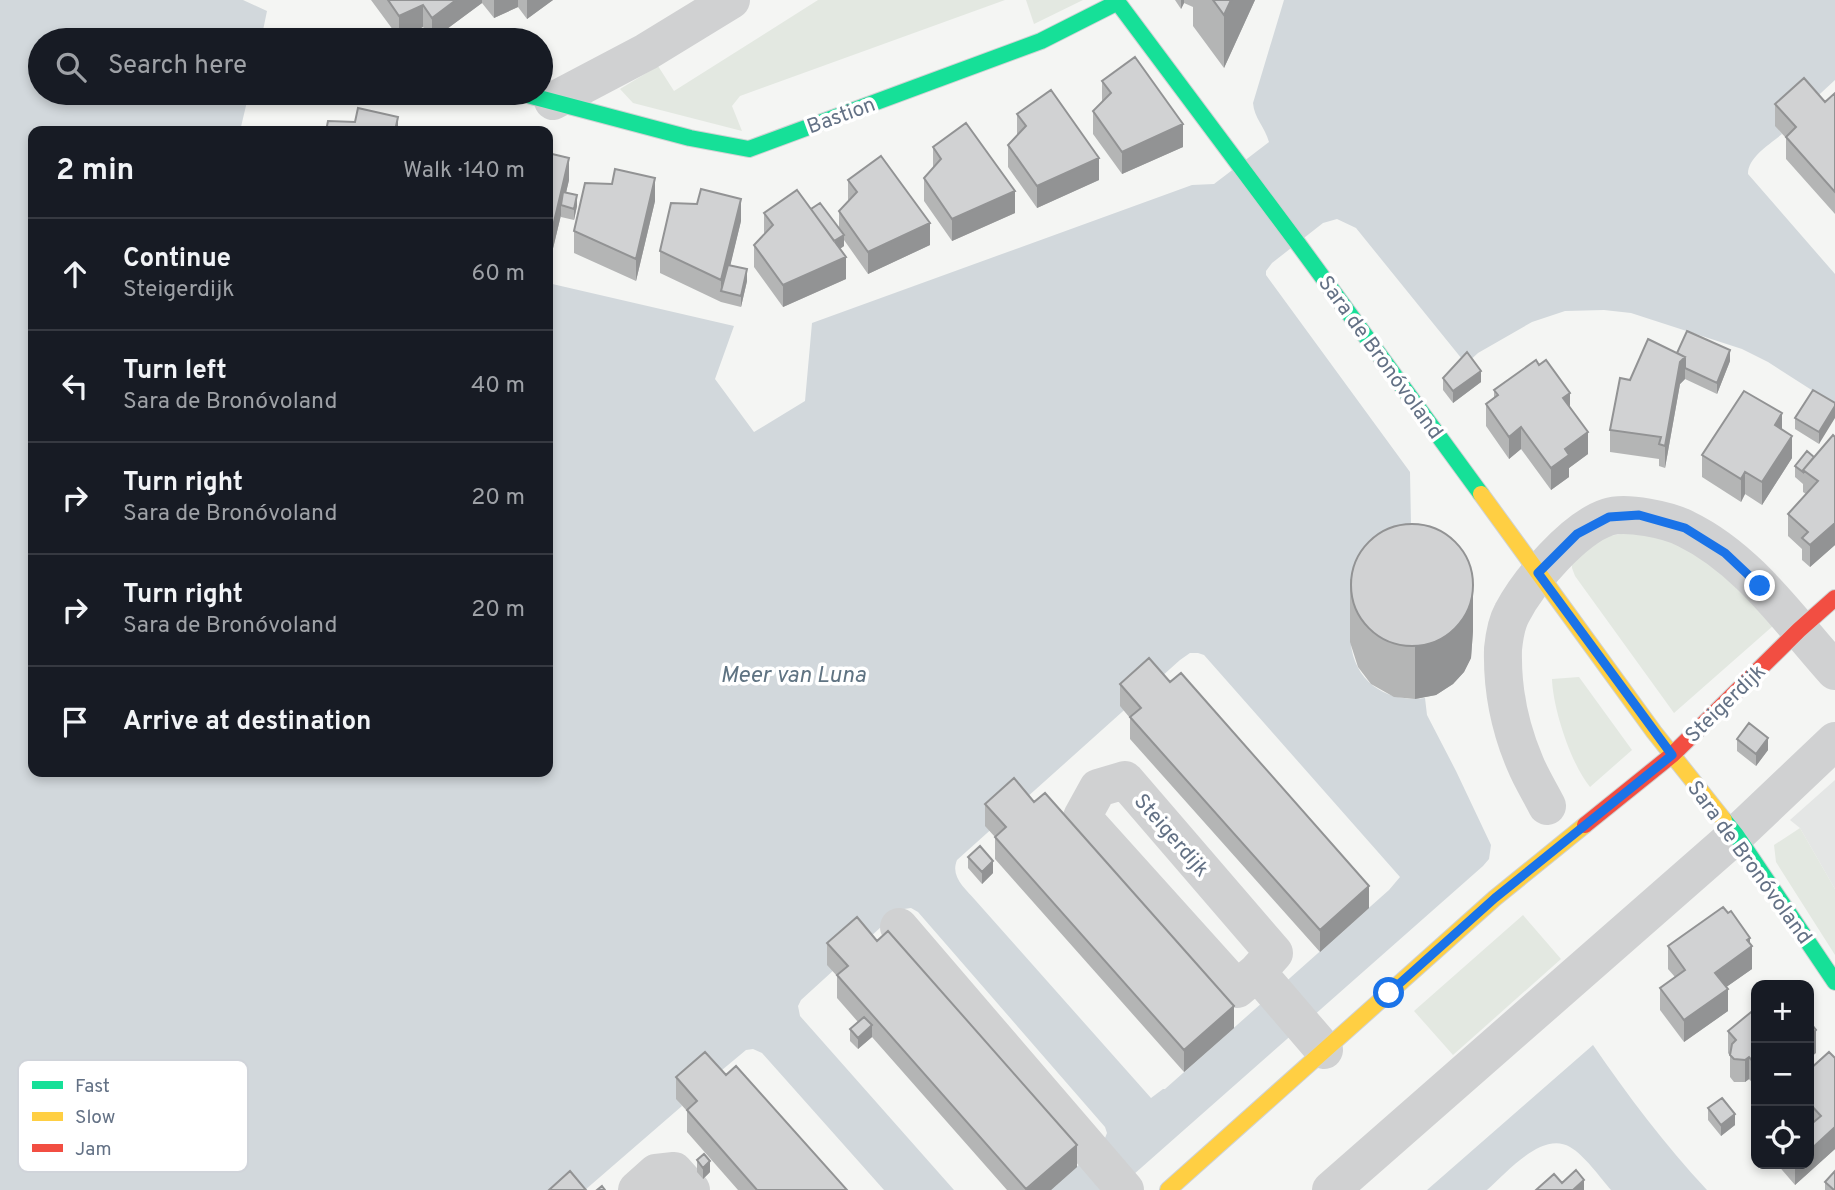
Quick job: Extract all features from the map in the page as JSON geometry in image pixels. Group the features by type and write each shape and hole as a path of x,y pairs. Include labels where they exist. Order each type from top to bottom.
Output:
{"street":[{"name":"Bastion","path":"553,90 646,52 731,0"},
{"name":"Bastion","path":"553,101 690,138 749,149 1041,41 1117,1 1222,142"},
{"name":"Sara de Bronóvoland","path":"1222,142 1672,755 1737,835 1835,982"},
{"path":"1547,806 1525,763 1510,719 1504,683 1503,646 1510,615 1538,573 1577,534 1609,517 1639,515 1685,528 1725,553 1760,586 1835,671"},
{"name":"Steigerdijk","path":"1168,1190 1495,898 1672,755 1835,598"},
{"path":"1331,1190 1737,835 1835,741"},
{"name":"Steigerdijk","path":"1125,780 1274,953 1257,972 1237,989 1082,817 1098,788 1125,780"},
{"path":"899,927 1125,1190"},
{"path":"1257,972 1324,1050"},
{"path":"637,1190 656,1174 674,1171 691,1190"}],"shaded area":[{"path":"818,0 1005,0 740,96 732,106 742,131 633,103 620,89 658,66 674,91"},
{"path":"1026,0 1083,0 1034,24"},
{"path":"1661,527 1782,618 1674,713 1575,576 1572,568 1572,560 1592,539"},
{"path":"1579,677 1632,750 1590,787 1570,751 1559,720 1553,691 1552,679"},
{"path":"1835,780 1835,889 1800,828 1790,820"},
{"path":"1800,828 1835,889 1835,955 1776,862 1774,845"},
{"path":"1523,915 1561,959 1453,1055 1414,1011"}],"water":[{"name":"Meer van Luna","path":"0,0 243,0 267,11 263,28 28,28 28,105 246,105 241,126 28,126 28,777 553,777 553,284 734,326 715,379 754,432 805,401 812,323 1192,185 1214,184 1269,142 1253,103 1284,0 1835,0 1835,80 1808,105 1776,126 1782,134 1755,157 1748,174 1835,274 1835,405 1768,362 1742,349 1631,313 1604,310 1565,311 1532,322 1478,353 1466,364 1356,228 1337,219 1323,223 1272,263 1266,271 1266,275 1410,472 1412,576 1352,621 1353,655 1358,668 1378,689 1392,695 1425,698 1427,715 1491,845 1489,859 1483,866 1116,1190 1051,1190 1103,1143 1107,1133 1105,1127 918,912 911,908 904,909 881,927 801,1000 798,1006 800,1016 954,1190 884,1190 762,1053 753,1049 746,1050 710,1080 677,1099 682,1106 585,1190 0,1190","holes":["1190,653 1204,655 1400,877 1389,890 1165,1089 1151,1098 963,887 955,872 955,866 957,860 1180,660"]},
{"path":"1593,1045 1647,1120 1707,1190 1611,1190 1581,1155 1560,1143 1538,1148 1527,1155 1487,1190 1427,1190"}],"building":[{"path":"388,0 456,0 432,18 423,5 399,16"},
{"path":"1213,0 1231,0 1224,15"},
{"path":"1135,57 1183,124 1122,152 1093,111 1111,93 1102,81"},
{"path":"1804,78 1825,102 1835,93 1835,192 1786,137 1796,127 1775,104"},
{"path":"1051,90 1099,158 1037,186 1008,145 1026,126 1017,114"},
{"path":"358,108 398,117 396,126 327,126 328,121 355,122"},
{"path":"966,123 1015,191 952,219 924,178 941,159 933,147"},
{"path":"553,154 569,158 553,226"},
{"path":"881,156 930,223 868,252 839,211 857,192 848,180"},
{"path":"615,169 655,178 636,259 574,231 585,183 612,184"},
{"path":"701,189 741,199 721,280 660,251 671,203 697,204"},
{"path":"797,190 846,257 783,285 754,245 773,225 764,213"},
{"path":"563,192 577,195 574,209 561,205"},
{"path":"820,203 844,235 834,241 811,209"},
{"path":"728,265 747,269 741,296 721,291"},
{"path":"1687,331 1730,350 1717,383 1685,368 1685,357 1677,353"},
{"path":"1648,339 1685,357 1680,362 1665,446 1659,444 1661,437 1610,430 1620,378 1630,380"},
{"path":"1467,352 1481,371 1453,391 1443,378"},
{"path":"1536,360 1539,365 1546,360 1570,393 1563,398 1588,432 1565,449 1569,455 1551,468 1521,427 1509,437 1486,404 1498,395 1494,390"},
{"path":"1813,390 1835,403 1819,432 1795,418"},
{"path":"1744,391 1782,413 1775,425 1792,436 1762,482 1745,472 1741,479 1702,455"},
{"path":"1833,435 1835,523 1810,545 1802,538 1808,532 1788,514 1818,481 1803,470"},
{"path":"1807,451 1814,457 1803,472 1795,466"},
{"path":"1412,524 1435,529 1455,542 1468,562 1473,585 1468,608 1455,628 1435,641 1412,646 1389,641 1369,628 1356,608 1351,585 1356,562 1369,542 1389,529"},
{"path":"1149,658 1170,682 1181,673 1369,886 1320,930 1130,717 1141,708 1120,684"},
{"path":"1749,723 1768,738 1756,754 1737,739"},
{"path":"1014,778 1034,802 1045,793 1234,1006 1184,1050 995,837 1006,827 985,804"},
{"path":"980,846 993,861 982,872 968,857"},
{"path":"1723,907 1728,913 1731,911 1750,938 1747,940 1752,946 1715,973 1728,989 1684,1020 1660,988 1685,970 1668,946"},
{"path":"857,917 877,941 888,931 1077,1145 1026,1189 837,975 848,966 827,943"},
{"path":"1751,1012 1751,1059 1749,1057 1745,1060 1734,1059 1730,1055 1732,1044 1736,1040 1728,1031"},
{"path":"864,1017 872,1025 858,1038 850,1029"},
{"path":"705,1052 726,1075 736,1066 847,1190 757,1190 687,1110 697,1101 676,1077"},
{"path":"1829,1052 1835,1058 1835,1127 1814,1146 1814,1122 1821,1116 1814,1108 1814,1066"},
{"path":"1722,1098 1735,1114 1721,1125 1708,1108"},
{"path":"704,1154 710,1161 703,1168 697,1160"},
{"path":"1576,1170 1584,1180 1573,1190 1536,1190 1554,1174 1562,1183"},
{"path":"570,1171 586,1190 549,1190"},
{"path":"1835,1171 1835,1190 1834,1190 1825,1182"}],"traffic: fast":[{"path":"1116,0 1481,494"},
{"path":"553,102 690,138 749,149 1041,41 1118,2"},
{"path":"1724,820 1835,982"}],"traffic: slow":[{"path":"1481,494 1654,732 1724,820"},
{"path":"1168,1190 1495,898 1585,825"}],"traffic: jam":[{"path":"1585,825 1672,755 1835,598"}],"route":[{"path":"1389,993 1495,898 1672,755 1538,573 1577,534 1609,517 1639,515 1685,528 1725,553 1760,586"}]}
